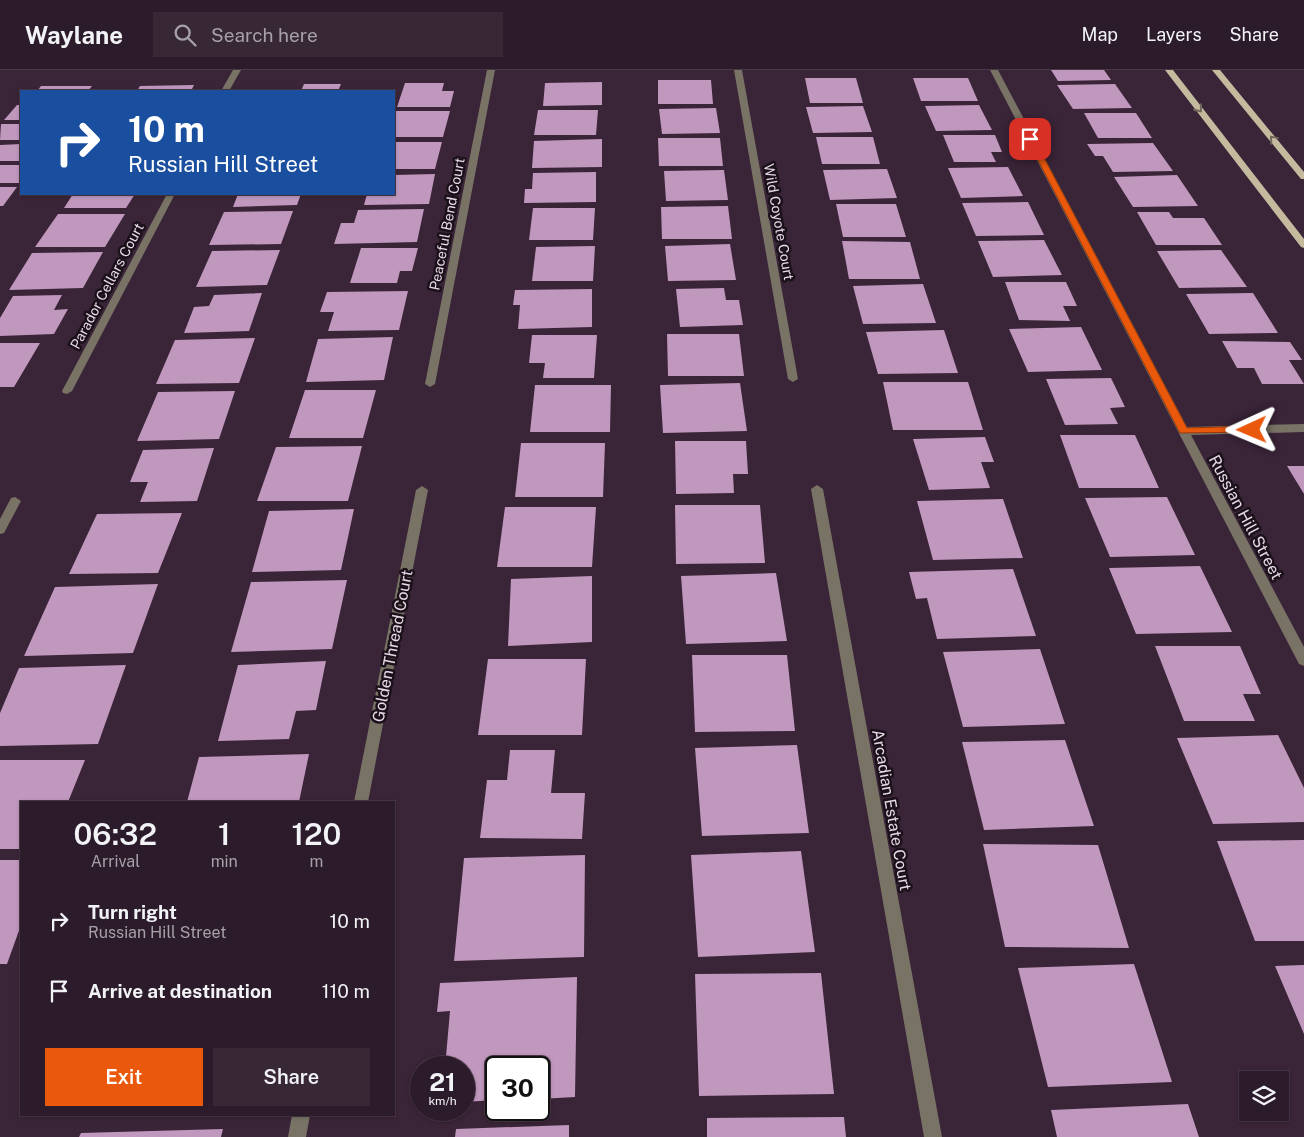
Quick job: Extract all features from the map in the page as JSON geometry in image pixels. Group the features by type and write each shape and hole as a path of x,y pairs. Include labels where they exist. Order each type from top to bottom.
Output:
{"main road":[{"path":"1169,70 1304,245"},
{"path":"1216,70 1304,176"}],"street":[{"path":"226,90 237,70"},
{"name":"Peaceful Bend Court","path":"430,384 491,70"},
{"name":"Wild Coyote Court","path":"738,70 793,379"},
{"name":"Russian Hill Street","path":"994,70 1304,660"},
{"name":"Parador Cellars Court","path":"67,391 170,195"},
{"path":"1184,431 1304,428"},
{"name":"Arcadian Estate Court","path":"817,489 933,1137"},
{"name":"Golden Thread Court","path":"362,801 422,490"},
{"path":"0,530 15,501"},
{"path":"297,1137 301,1116"}],"building":[{"path":"1051,70 1104,70 1111,80 1058,81"},
{"path":"805,78 856,78 863,103 810,103"},
{"path":"913,78 968,78 978,101 921,101"},
{"path":"658,80 711,80 713,104 658,104"},
{"path":"602,82 602,105 543,106 545,83"},
{"path":"405,83 444,83 442,91 454,91 450,107 397,107"},
{"path":"304,84 341,84 338,90 301,90"},
{"path":"1115,84 1132,108 1073,109 1057,85"},
{"path":"194,85 192,90 138,90 140,86"},
{"path":"41,86 92,86 89,90 38,90"},
{"path":"17,105 20,105 20,120 4,120"},
{"path":"979,105 992,130 936,131 925,106"},
{"path":"863,106 872,132 813,133 806,107"},
{"path":"716,108 720,133 662,134 659,109"},
{"path":"538,110 598,110 596,135 534,135"},
{"path":"395,111 450,111 443,137 395,137"},
{"path":"1084,113 1136,113 1152,138 1098,138"},
{"path":"1,124 20,124 20,140 0,140"},
{"path":"943,135 995,135 1002,152 991,152 996,162 954,162"},
{"path":"816,137 873,137 880,164 822,164"},
{"path":"658,138 720,138 723,166 659,166"},
{"path":"602,139 602,167 532,168 534,141"},
{"path":"395,142 442,142 435,169 395,169"},
{"path":"1153,143 1173,171 1113,172 1103,156 1095,156 1087,144"},
{"path":"20,144 20,161 0,161 0,145"},
{"path":"0,165 20,165 20,183 0,183"},
{"path":"1008,167 1023,196 961,198 948,168"},
{"path":"887,169 897,198 830,200 823,170"},
{"path":"724,170 728,200 666,201 664,171"},
{"path":"596,172 596,202 524,203 525,189 532,189 533,173"},
{"path":"435,174 429,204 364,205 367,195 395,195 395,175"},
{"path":"1177,175 1198,206 1133,207 1114,177"},
{"path":"0,187 17,187 3,206 0,206"},
{"path":"72,195 134,195 126,208 64,208"},
{"path":"238,195 301,195 297,205 233,207"},
{"path":"1028,202 1044,235 976,236 962,203"},
{"path":"836,204 896,204 906,237 843,237"},
{"path":"728,206 732,239 662,239 661,207"},
{"path":"533,208 595,208 593,240 529,240"},
{"path":"424,209 417,242 334,244 341,223 354,223 358,210"},
{"path":"293,211 281,244 209,245 224,212"},
{"path":"1137,212 1169,212 1173,218 1204,218 1222,245 1156,245"},
{"path":"58,214 125,214 105,247 35,247"},
{"path":"1044,240 1062,275 993,277 978,241"},
{"path":"842,241 910,242 920,279 849,279"},
{"path":"730,244 736,280 668,281 665,246"},
{"path":"595,246 593,281 532,281 536,247"},
{"path":"361,248 418,248 412,271 400,271 397,283 350,283"},
{"path":"280,250 267,285 196,287 212,251"},
{"path":"1221,250 1247,287 1179,288 1157,251"},
{"path":"103,252 83,288 9,290 32,253"},
{"path":"1005,282 1066,282 1077,306 1063,306 1070,321 1019,320"},
{"path":"923,284 936,323 863,324 853,286"},
{"path":"724,288 726,300 739,300 743,325 680,327 676,289"},
{"path":"592,289 592,327 518,329 520,305 513,305 515,290"},
{"path":"408,291 399,330 328,331 334,312 320,312 327,292"},
{"path":"262,293 249,331 184,333 194,307 209,306 214,295"},
{"path":"1253,293 1278,333 1209,334 1186,294"},
{"path":"62,295 54,310 68,309 54,334 0,336 0,318 13,296"},
{"path":"1081,327 1102,370 1028,372 1009,329"},
{"path":"944,330 958,373 878,374 866,332"},
{"path":"667,334 739,334 744,376 668,376"},
{"path":"532,335 597,335 594,378 543,378 545,363 529,363"},
{"path":"393,337 384,380 306,382 318,339"},
{"path":"255,338 239,383 156,384 175,340"},
{"path":"1222,341 1290,342 1302,360 1289,360 1304,384 1262,384 1254,368 1237,368"},
{"path":"0,343 40,343 14,387 0,387"},
{"path":"1111,378 1125,407 1110,408 1118,424 1065,425 1046,379"},
{"path":"883,382 968,382 983,430 893,430"},
{"path":"740,383 747,431 663,433 660,385"},
{"path":"535,385 611,385 610,432 530,432"},
{"path":"305,390 376,390 363,438 289,438"},
{"path":"235,391 219,439 137,441 158,392"},
{"path":"1060,435 1135,435 1159,488 1079,488"},
{"path":"985,437 994,462 981,462 990,488 929,490 913,439"},
{"path":"675,441 746,441 748,474 733,474 734,493 676,494"},
{"path":"521,443 605,443 603,497 515,497"},
{"path":"362,446 348,501 257,501 276,447"},
{"path":"214,448 197,501 140,502 148,482 130,482 143,450"},
{"path":"1287,466 1304,466 1304,494"},
{"path":"1167,497 1195,555 1110,557 1085,498"},
{"path":"1003,499 1023,558 933,560 917,501"},
{"path":"675,505 760,505 765,563 676,564"},
{"path":"505,507 596,507 592,567 497,567"},
{"path":"354,509 341,570 252,572 269,511"},
{"path":"182,513 158,573 69,574 97,514"},
{"path":"1200,566 1232,632 1136,634 1109,568"},
{"path":"1013,569 1036,636 937,639 927,598 916,599 909,572"},
{"path":"776,573 787,641 686,644 681,576"},
{"path":"592,576 592,642 508,646 511,579"},
{"path":"347,580 332,649 231,652 251,582"},
{"path":"158,584 133,653 24,656 55,587"},
{"path":"1155,646 1240,646 1261,694 1243,694 1255,721 1184,721"},
{"path":"1040,649 1065,724 963,727 943,652"},
{"path":"692,655 787,655 795,731 695,732"},
{"path":"488,659 586,659 582,735 478,735"},
{"path":"326,661 316,710 296,711 289,739 218,741 238,665"},
{"path":"126,665 98,744 0,746 0,713 19,668"},
{"path":"1278,735 1304,788 1304,822 1213,824 1177,738"},
{"path":"1065,740 1094,826 984,830 962,742"},
{"path":"797,745 809,833 702,836 695,748"},
{"path":"510,750 555,750 551,793 585,793 582,839 480,838 487,780 507,780"},
{"path":"309,754 299,801 187,801 199,757"},
{"path":"0,760 85,760 68,801 20,801 20,849 0,849"},
{"path":"1304,840 1304,941 1255,941 1217,841"},
{"path":"983,844 1098,845 1129,948 1005,947"},
{"path":"801,851 815,952 698,957 691,855"},
{"path":"585,855 584,957 454,961 464,858"},
{"path":"0,860 20,860 20,928 7,964 0,964"},
{"path":"1134,964 1172,1082 1048,1087 1018,968"},
{"path":"1304,965 1304,1034 1275,966"},
{"path":"821,973 834,1094 699,1096 695,974"},
{"path":"577,977 575,1097 550,1098 550,1056 485,1056 485,1101 475,1101 475,1056 446,1056 450,1011 437,1012 440,983"},
{"path":"1188,1104 1199,1137 1057,1137 1051,1110"},
{"path":"844,1117 846,1137 707,1137 707,1118"},
{"path":"569,1125 569,1137 455,1137 456,1129"},
{"path":"223,1129 221,1137 79,1137 81,1133"}],"route":[{"path":"1030,139 1184,431 1252,430"}]}
